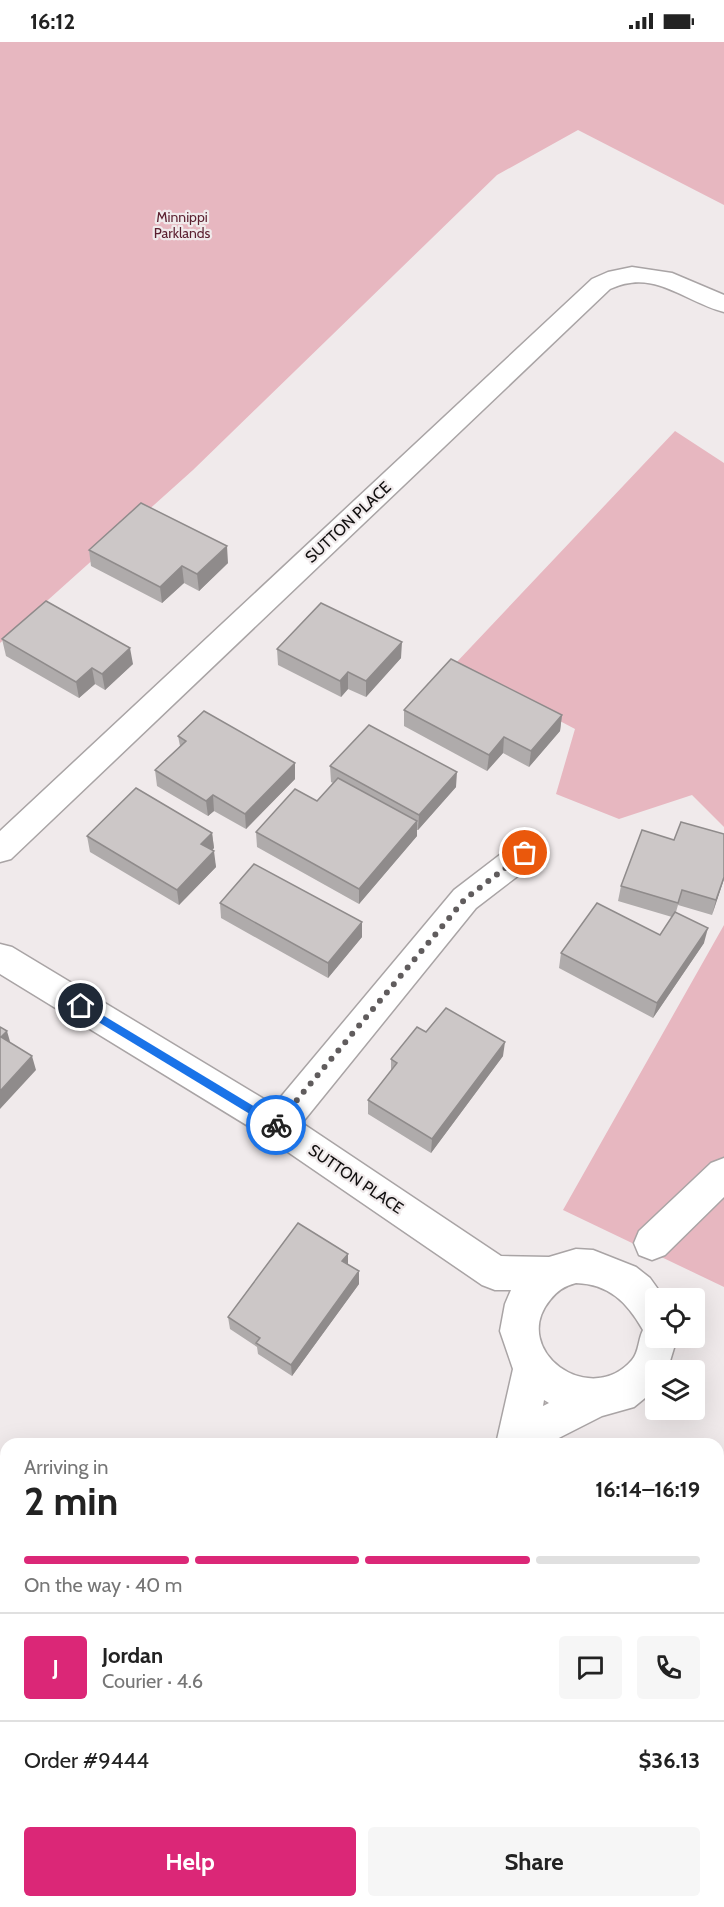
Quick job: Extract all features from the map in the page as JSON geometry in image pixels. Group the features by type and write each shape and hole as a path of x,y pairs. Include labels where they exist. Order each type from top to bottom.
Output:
{"street":[{"name":"SUTTON PLACE","path":"0,850 601,284 613,276 637,273 654,274 724,304"},
{"path":"278,1126 465,899 525,853"},
{"name":"SUTTON PLACE","path":"0,957 278,1126 495,1273"},
{"path":"652,1243 724,1174"},
{"path":"595,1399 571,1395 549,1385 532,1368 522,1348 519,1327 495,1273 550,1274 571,1267 593,1266 615,1273 635,1286 645,1298"},
{"path":"519,1327 522,1306 534,1288 550,1274"},
{"path":"524,1438 595,1399 618,1395 638,1383 651,1366 656,1348"},
{"path":"518,1438 532,1368"}],"green space":[{"name":"Minnippi Parklands","path":"0,42 724,42 724,205 578,130 497,175 193,470 0,643"},
{"path":"675,431 724,463 724,827 692,795 619,819 556,794 575,729 454,665"},
{"path":"724,925 724,1287 563,1210"}],"building":[{"path":"141,503 227,546 197,574 182,566 160,587 89,550"},
{"path":"46,601 130,648 102,674 92,668 76,682 2,639"},
{"path":"321,603 402,642 366,681 348,672 340,681 277,649"},
{"path":"451,659 562,715 531,751 504,737 489,755 404,710"},
{"path":"204,711 295,763 245,814 213,795 206,801 155,770 186,741 178,736"},
{"path":"369,725 457,772 419,815 330,766"},
{"path":"338,778 417,821 359,889 256,832 295,789 317,801"},
{"path":"136,788 212,833 201,844 214,851 177,890 87,836"},
{"path":"681,822 724,834 724,877 716,900 682,890 678,903 621,886 642,830 674,840"},
{"path":"254,864 362,922 328,963 220,903"},
{"path":"597,903 660,935 675,912 708,928 657,1003 561,953"},
{"path":"446,1008 505,1042 432,1139 368,1100 397,1063 391,1059 417,1027 426,1032"},
{"path":"0,1027 7,1031 1,1037 32,1056 0,1091"},
{"path":"298,1223 348,1254 342,1261 359,1271 291,1365 256,1343 260,1338 228,1317"}],"way so far":[{"path":"276,1125 278,1126 465,899 525,853"}],"route":[{"path":"81,1006 276,1125"}]}
